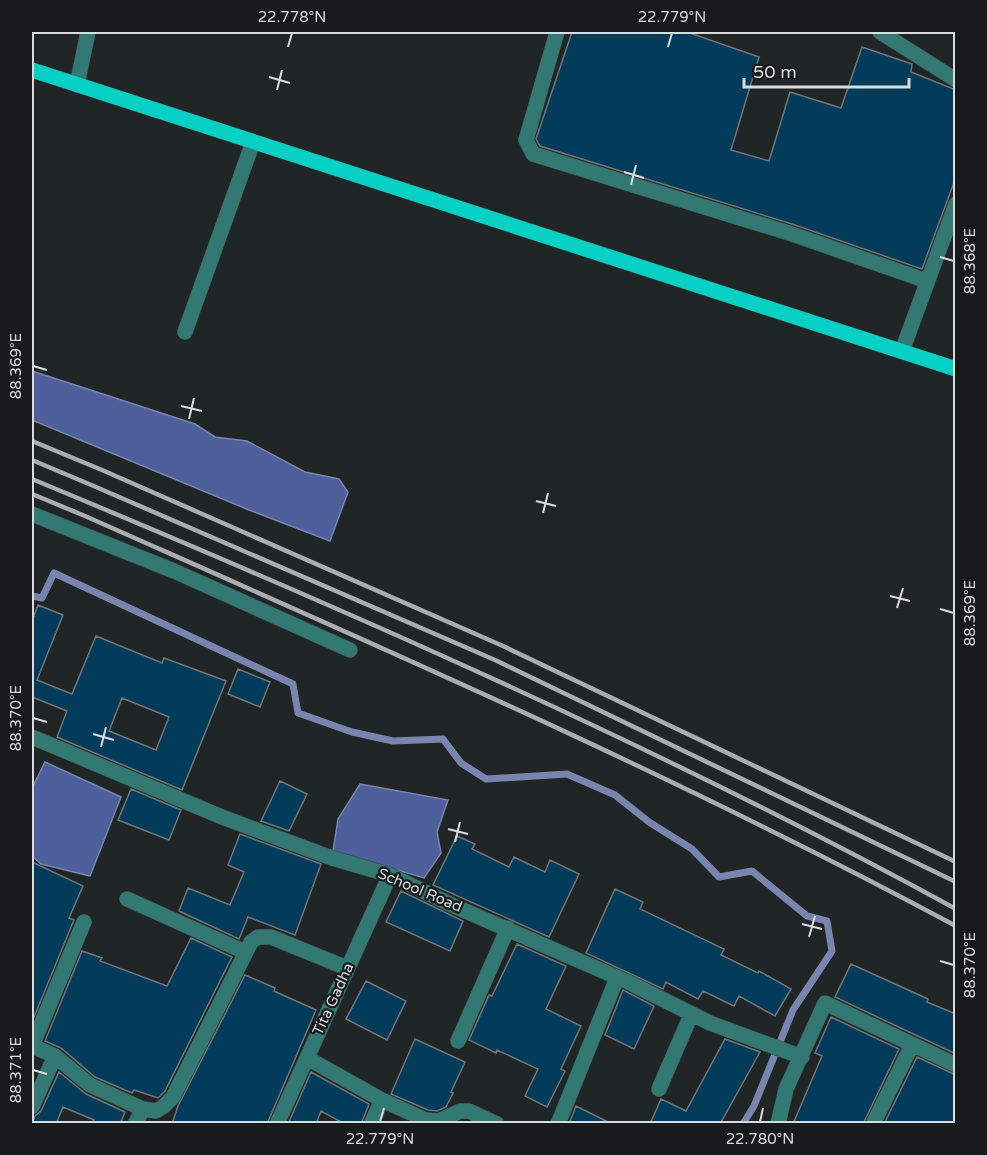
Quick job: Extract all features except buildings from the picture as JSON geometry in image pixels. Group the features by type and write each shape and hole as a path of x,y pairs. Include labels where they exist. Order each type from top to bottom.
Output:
{"main road":[{"path":"32,70 956,369"}],"street":[{"path":"77,85 88,32"},
{"path":"557,32 526,140 533,154 789,232 927,281"},
{"path":"880,32 956,80"},
{"path":"185,332 254,142"},
{"path":"902,351 956,204"},
{"path":"32,514 174,571 350,650"},
{"name":"School Road","path":"32,737 222,817 332,858 390,875 453,906 508,928 617,978 691,1015 802,1057"},
{"name":"Tita Gadha","path":"277,1124 390,875"},
{"path":"127,899 244,952"},
{"path":"84,922 32,1046 55,1056 90,1085 143,1109 156,1111 172,1097 244,952 258,937 271,937 348,968"},
{"path":"458,1041 508,928"},
{"path":"558,1124 617,978"},
{"path":"778,1124 786,1089 825,1004 956,1065"},
{"path":"659,1089 691,1015"},
{"path":"873,1124 912,1045"},
{"path":"32,1107 55,1056"},
{"path":"307,1058 382,1100 426,1120 439,1121 460,1111 469,1111 497,1124"},
{"path":"371,1124 382,1100"},
{"path":"135,1124 143,1109"}],"water":[{"path":"32,371 195,424 215,437 247,441 305,472 339,479 348,492 330,541 32,420"},
{"path":"45,762 121,797 90,876 41,864 32,856 32,788"},
{"path":"360,784 448,800 437,832 441,853 424,878 333,851 338,819"}],"waterway":[{"path":"32,596 42,598 54,573 293,684 298,713 352,732 393,741 443,739 461,763 486,779 567,774 615,795 649,822 692,849 719,877 752,871 807,916 827,921 832,951 793,1010 754,1106 743,1124"}],"railway":[{"path":"32,441 503,646 956,862"},
{"path":"32,460 495,660 956,882"},
{"path":"32,479 266,578 499,682 730,791 956,909"},
{"path":"32,494 524,713 742,816 956,926"}]}
